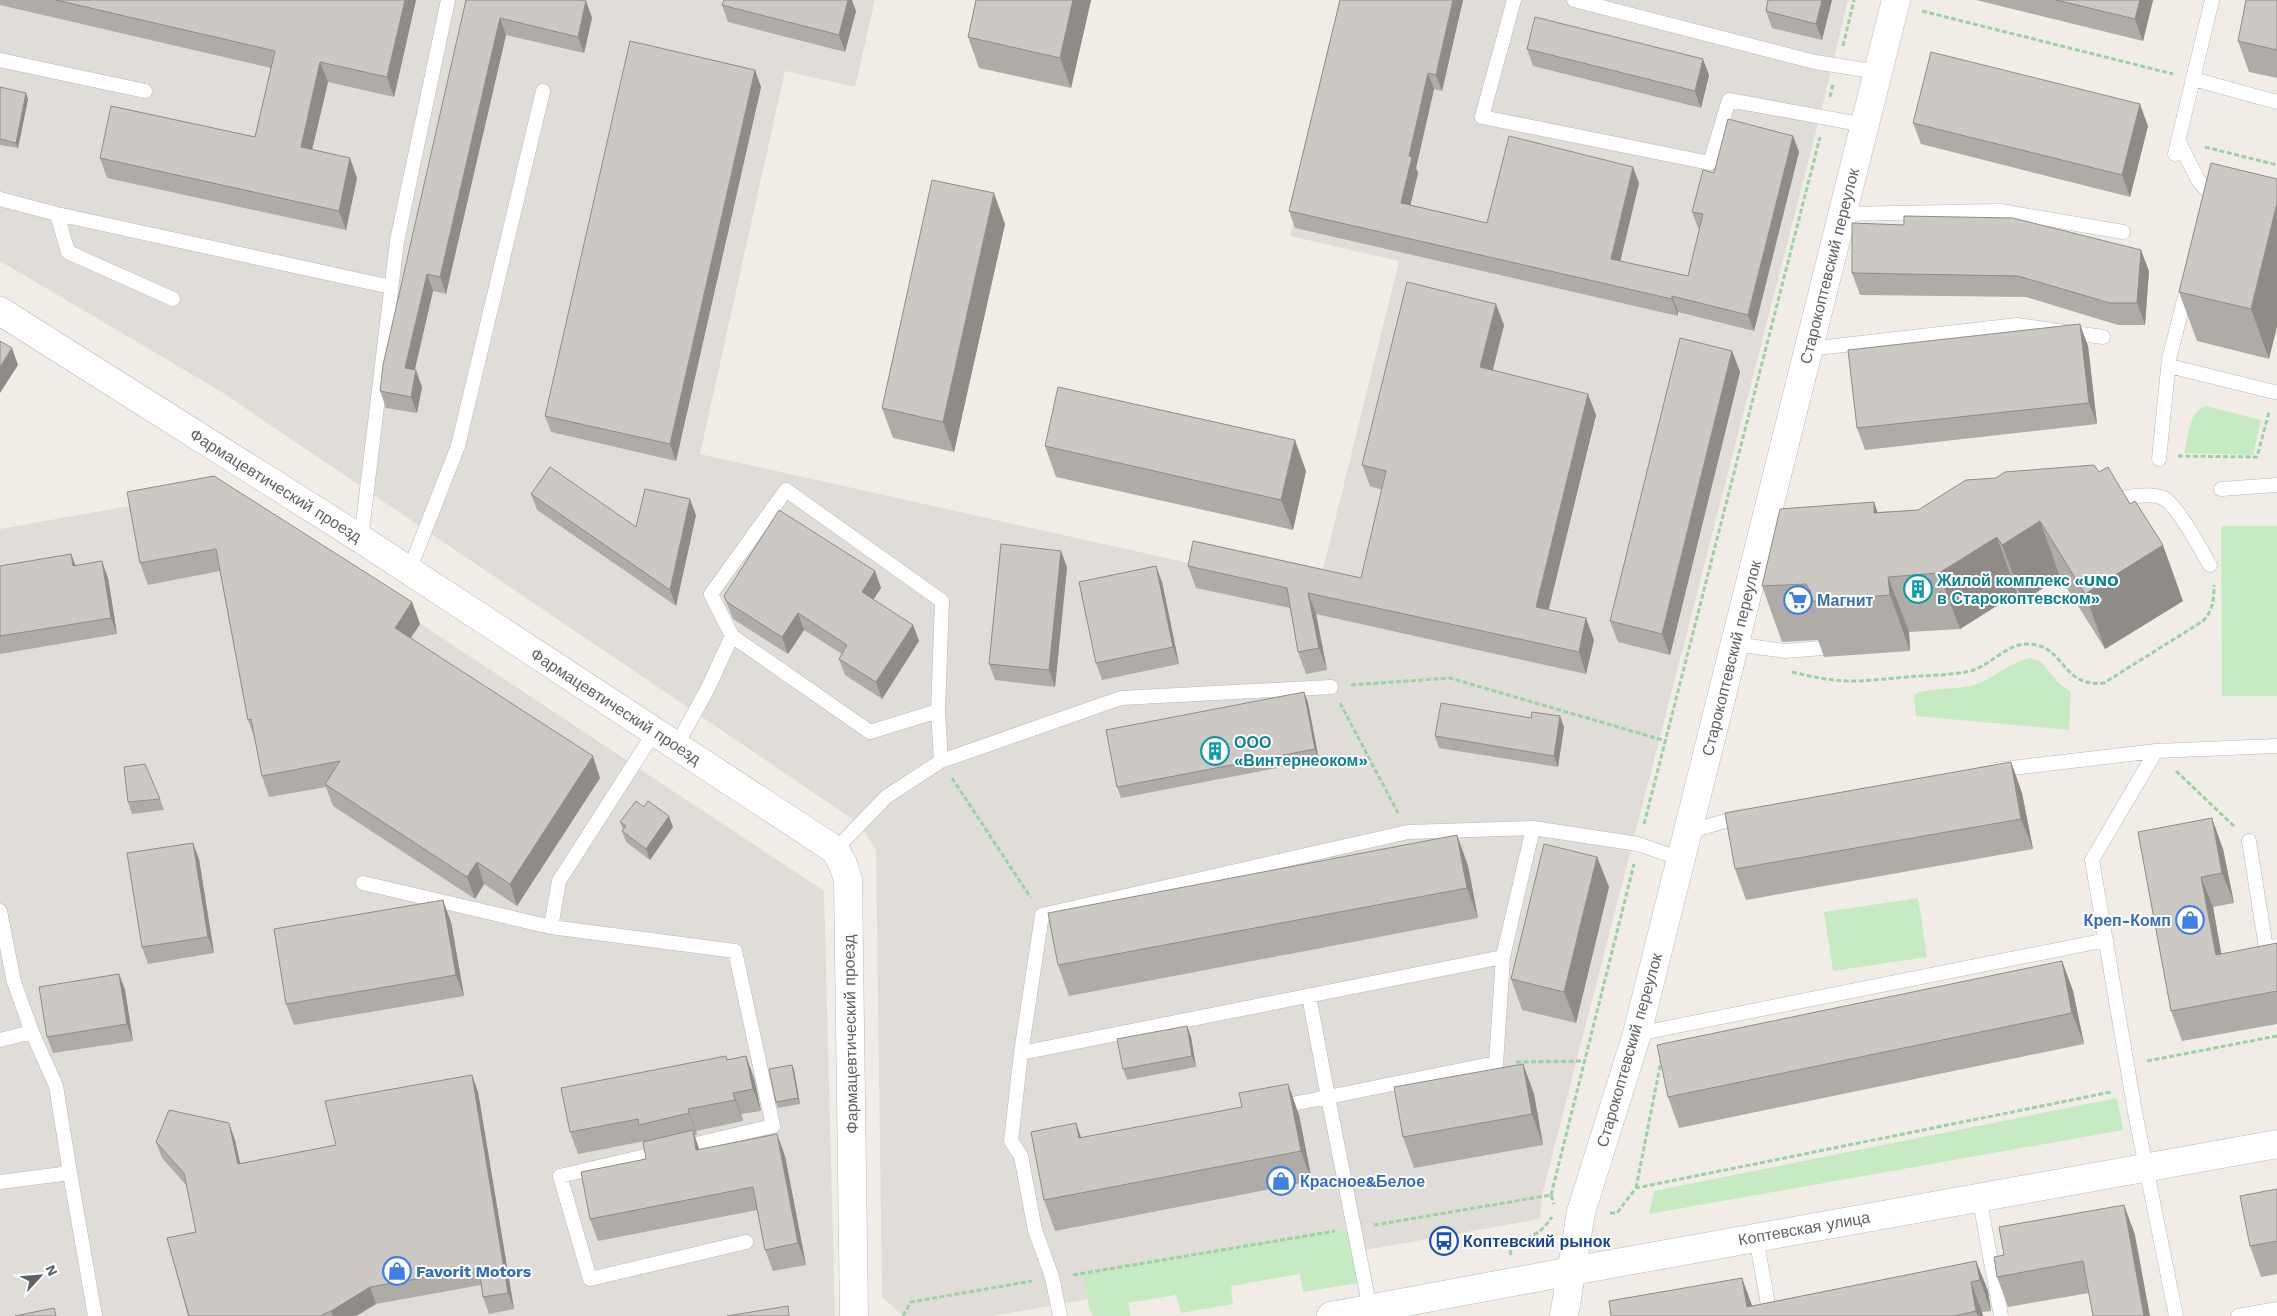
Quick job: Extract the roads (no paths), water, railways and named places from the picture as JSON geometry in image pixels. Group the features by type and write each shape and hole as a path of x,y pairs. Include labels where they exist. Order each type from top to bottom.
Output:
{"street":[{"name":"Старокоптевский переулок","path":"1564,1316 1581,1212 1637,1034 1735,644 1774,524 1809,349 1896,2"},
{"name":"Фармацевтический проезд","path":"0,311 361,539 835,850 843,864 848,880 854,1316"},
{"name":"Коптевская улица","path":"1331,1316 1979,1196 2277,1144"}],"lane":[{"path":"361,539 397,241 448,0"},
{"path":"1514,0 1482,118 1710,162 1729,100 1865,126"},
{"path":"1574,0 1815,62 1878,72"},
{"path":"2212,0 2176,147 2212,198"},
{"path":"0,60 145,92"},
{"path":"2192,79 2277,102"},
{"path":"410,571 458,446 543,91"},
{"path":"0,198 57,214 391,287"},
{"path":"1842,214 2000,211 2123,232"},
{"path":"57,214 68,252 173,299"},
{"path":"2160,458 2169,366 2191,270"},
{"path":"1809,349 2017,325 2103,337"},
{"path":"2169,366 2274,392"},
{"path":"2221,489 2277,485"},
{"path":"938,711 870,732 732,636 711,594 786,490 942,601 938,711 941,762"},
{"path":"2092,500 2151,496 2163,498 2173,505 2210,565"},
{"path":"551,927 559,881 666,738 707,690 732,636"},
{"path":"1735,644 1785,651 1823,648"},
{"path":"835,850 886,797 941,762 1121,698 1332,687"},
{"path":"1980,772 2156,752 2277,746"},
{"path":"2156,752 2092,860 2146,1168 2176,1316"},
{"path":"1687,832 1720,821 1758,813"},
{"path":"1261,1110 1496,1062 1503,957 1533,828"},
{"path":"1060,1316 1052,1278 1035,1230 1026,1155 1011,1141 1021,1054 1042,915 1408,832 1533,828 1638,844 1681,859"},
{"path":"2249,841 2266,948 2277,946"},
{"path":"363,884 551,927 735,951 773,1126 560,1176 590,1279 746,1242"},
{"path":"0,911 14,982 32,1032 56,1086 95,1316"},
{"path":"1637,1034 2106,940"},
{"path":"1021,1054 1503,957"},
{"path":"1309,996 1370,1309"},
{"path":"0,1040 32,1032"},
{"path":"0,1182 70,1173"},
{"path":"1979,1196 2001,1316"},
{"path":"1756,1237 1770,1316"},
{"path":"2238,1316 2277,1309"}],"place":[{"name":"Жилой комплекс «UNO в Старокоптевском»","path":"1918,589"},
{"name":"Магнит","path":"1798,600"},
{"name":"ООО «Винтернеоком»","path":"1215,751"},
{"name":"Креп-Комп","path":"2190,920"},
{"name":"Красное&Белое","path":"1281,1181"},
{"name":"Коптевский рынок","path":"1444,1241"},
{"name":"Favorit Motors","path":"397,1271"}]}
